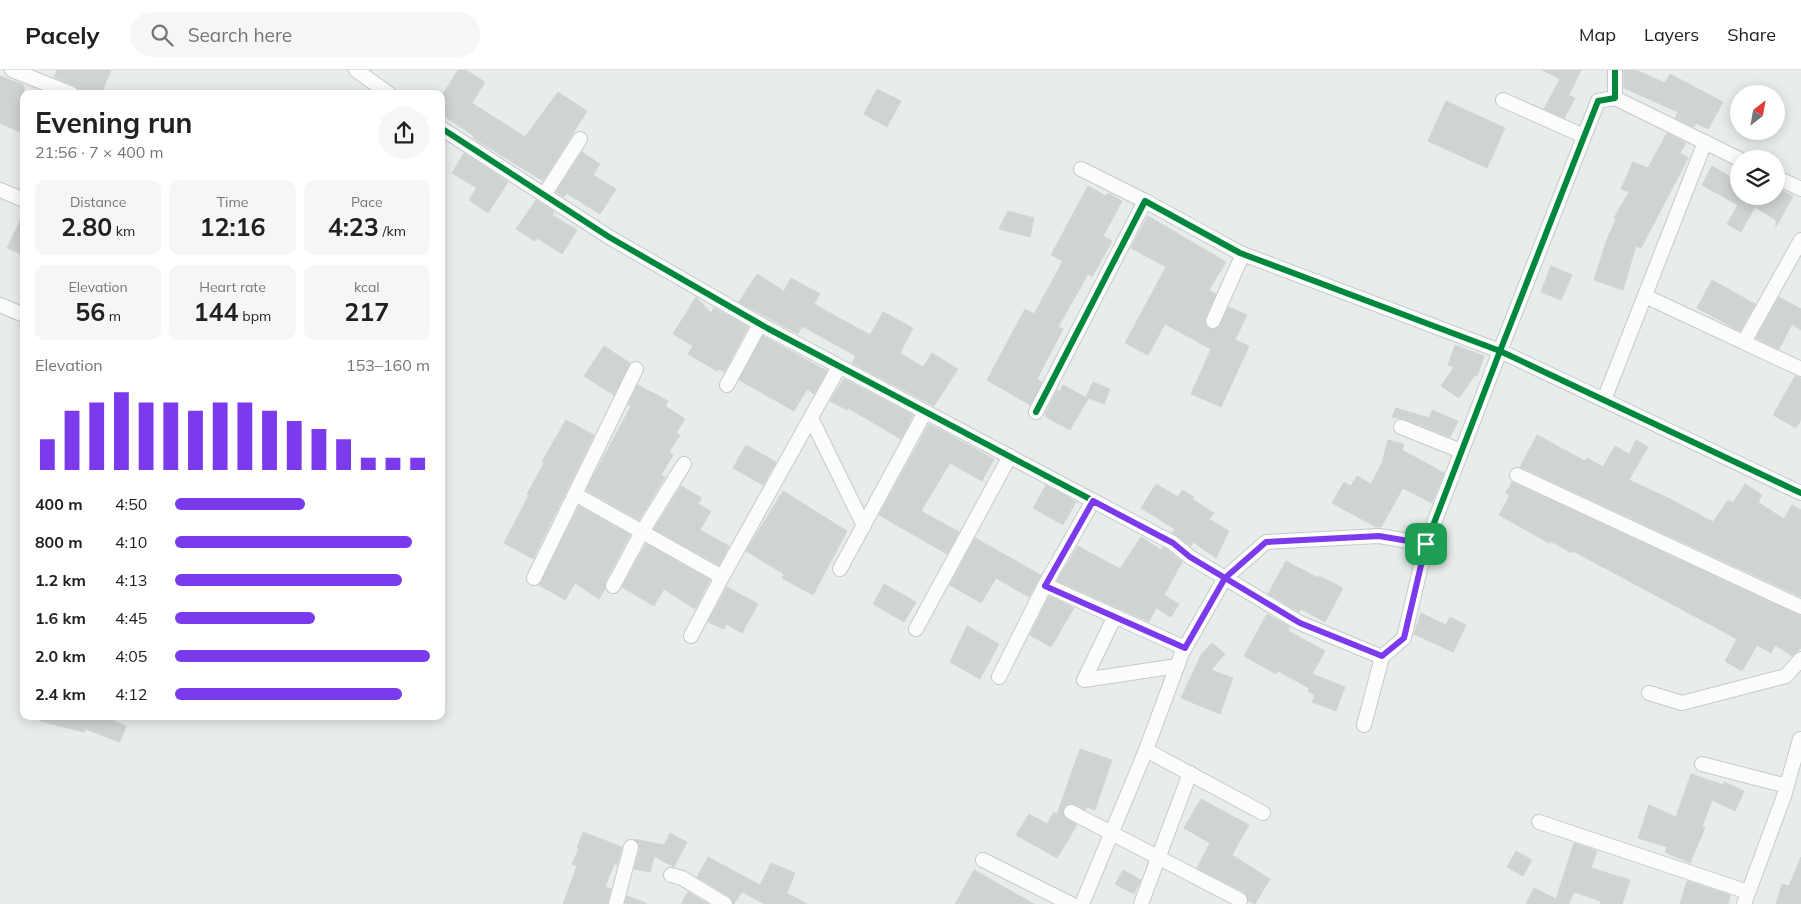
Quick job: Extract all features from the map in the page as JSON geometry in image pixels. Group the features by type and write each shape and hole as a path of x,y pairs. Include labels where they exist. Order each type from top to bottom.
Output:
{"street":[{"path":"12,70 62,90"},
{"path":"356,70 384,90"},
{"path":"1615,70 1615,98"},
{"path":"1364,725 1382,656 1404,638 1426,544 1598,101 1615,98 1730,154"},
{"path":"1504,100 1584,136"},
{"path":"445,131 609,237 760,324 1173,543 1190,557 1300,623 1382,656"},
{"path":"544,195 580,139"},
{"path":"1604,400 1706,142"},
{"path":"1081,169 1243,254 1500,351 1801,492"},
{"path":"1785,181 1801,189"},
{"path":"0,190 20,198"},
{"path":"1036,412 1145,201"},
{"path":"1744,342 1801,240"},
{"path":"1213,321 1243,254"},
{"path":"1645,296 1801,369"},
{"path":"0,305 20,313"},
{"path":"726,386 760,324"},
{"path":"691,636 839,367"},
{"path":"534,578 636,369"},
{"path":"840,569 925,412"},
{"path":"811,418 864,526"},
{"path":"1401,426 1462,451"},
{"path":"916,628 1010,456"},
{"path":"613,586 642,532 684,464"},
{"path":"1517,475 1801,607"},
{"path":"575,494 722,577"},
{"path":"999,677 1045,586 1093,501"},
{"path":"1082,904 1146,750 1177,666 1185,648 1225,578 1266,542 1379,536 1426,544"},
{"path":"1045,586 1185,648"},
{"path":"1114,616 1084,680 1177,666"},
{"path":"1649,693 1682,704 1786,676 1801,659"},
{"path":"1539,822 1746,898 1787,786 1800,739"},
{"path":"1146,750 1263,813"},
{"path":"1702,764 1787,786"},
{"path":"1141,904 1190,773"},
{"path":"1071,812 1240,900"},
{"path":"616,904 632,847"},
{"path":"983,860 1071,904"},
{"path":"671,875 682,878 725,904"}],"building":[{"path":"57,70 111,70 103,90 78,90 76,86 54,77"},
{"path":"458,70 466,70 485,82 472,103 525,137 558,92 587,111 543,181 473,138 474,136 445,117 445,91"},
{"path":"1542,70 1581,70 1569,95 1575,98 1564,118 1544,109 1560,79"},
{"path":"1624,70 1636,70 1665,83 1670,74 1723,102 1708,129 1696,123 1694,127 1675,118 1678,112 1624,88"},
{"path":"0,76 24,85 24,90 20,90 20,132 0,123"},
{"path":"877,89 901,101 887,127 864,114"},
{"path":"1446,101 1505,128 1487,168 1428,141"},
{"path":"1667,133 1686,143 1680,153 1688,158 1641,248 1636,246 1623,290 1594,280 1607,239 1616,220 1614,218 1629,192 1621,189 1633,162 1648,168"},
{"path":"582,152 600,164 593,175 616,189 600,214 566,193 564,197 556,192"},
{"path":"464,153 508,182 488,213 469,200 477,188 452,173"},
{"path":"1712,166 1730,177 1730,201 1702,185"},
{"path":"1088,186 1106,196 1108,193 1122,201 1103,236 1112,241 1092,277 1088,274 1058,327 1063,329 1037,379 1042,382 1030,405 987,380 1025,309 1034,314 1063,261 1051,255"},
{"path":"1785,192 1793,196 1776,227 1776,220 1755,207 1741,232 1727,224 1738,205 1785,205"},
{"path":"536,200 554,212 552,215 577,230 562,254 537,238 535,241 516,229"},
{"path":"1008,211 1034,218 1030,237 999,229"},
{"path":"1148,216 1226,262 1209,290 1216,294 1205,318 1206,326 1213,330 1218,328 1229,307 1247,315 1235,340 1249,346 1221,407 1191,394 1211,349 1165,324 1148,355 1125,343 1166,267 1131,248"},
{"path":"20,221 20,253 7,248"},
{"path":"1551,266 1572,275 1561,300 1541,292"},
{"path":"757,274 784,291 791,278 820,294 814,304 870,335 883,312 913,328 900,353 923,367 932,353 958,369 934,406 852,363 856,356 802,326 798,334 739,302"},
{"path":"1712,280 1755,304 1740,331 1697,308"},
{"path":"696,297 711,313 714,308 748,327 724,372 719,369 717,371 688,354 693,346 673,334"},
{"path":"1779,297 1801,309 1801,330 1792,324 1779,349 1756,338"},
{"path":"763,336 827,371 814,394 807,389 794,411 739,380"},
{"path":"1455,345 1484,356 1477,376 1475,375 1459,398 1441,386 1454,367 1448,365"},
{"path":"604,346 630,363 614,395 584,376"},
{"path":"1795,376 1801,378 1801,420 1796,428 1773,415"},
{"path":"844,379 913,415 901,439 848,408 847,410 830,401"},
{"path":"1093,382 1110,389 1104,404 1086,397"},
{"path":"638,385 668,401 665,406 685,419 676,433 680,435 669,452 673,455 661,475 665,477 639,520 586,490 631,406 628,404"},
{"path":"1063,385 1088,399 1070,430 1046,417 1045,414 1057,390 1060,391"},
{"path":"1396,408 1429,418 1432,410 1458,421 1450,437 1404,419 1392,417"},
{"path":"566,420 594,435 533,559 504,543 529,495 527,494 544,463 542,462"},
{"path":"929,424 994,459 982,481 950,463 921,511 959,532 947,554 879,515"},
{"path":"1537,435 1585,461 1587,458 1603,467 1615,446 1629,454 1636,440 1648,447 1629,480 1713,522 1728,500 1733,503 1745,484 1762,495 1758,502 1784,519 1792,505 1801,510 1801,597 1520,467"},
{"path":"1388,440 1404,444 1402,450 1444,473 1432,503 1403,488 1381,527 1376,527 1332,503 1344,482 1351,486 1357,476 1371,484 1382,463"},
{"path":"746,445 776,462 763,485 733,468"},
{"path":"1512,482 1801,616 1801,648 1792,656 1775,645 1771,653 1757,645 1742,671 1725,661 1737,639 1573,551 1572,553 1550,541 1549,543 1499,515 1510,495 1506,493"},
{"path":"1156,484 1178,497 1182,490 1194,497 1192,499 1214,513 1209,519 1229,531 1216,558 1193,542 1191,546 1172,533 1175,529 1141,508"},
{"path":"1046,485 1076,502 1063,525 1033,508"},
{"path":"681,486 702,498 698,504 711,511 700,530 729,546 719,565 654,529"},
{"path":"783,491 847,531 813,595 782,578 784,574 746,551"},
{"path":"579,506 630,535 605,582 605,589 599,599 575,583 565,600 539,585"},
{"path":"1141,537 1161,550 1163,547 1168,550 1182,562 1164,595 1179,604 1171,617 1156,608 1149,622 1057,581 1078,546 1120,569"},
{"path":"975,538 1041,575 1029,597 996,578 981,603 950,585"},
{"path":"646,544 710,580 695,609 664,589 654,606 622,587"},
{"path":"1286,561 1318,578 1319,576 1343,588 1325,622 1301,609 1299,612 1268,594"},
{"path":"884,584 916,602 904,622 873,604"},
{"path":"727,587 758,604 742,633 726,624 724,629 708,622"},
{"path":"1049,596 1074,608 1051,647 1030,635"},
{"path":"1421,613 1446,625 1450,617 1466,625 1453,652 1414,634"},
{"path":"1267,614 1290,627 1288,631 1325,651 1312,674 1345,687 1336,711 1312,702 1315,695 1308,691 1309,688 1278,671 1276,674 1244,656"},
{"path":"967,626 999,644 980,679 950,662"},
{"path":"1212,643 1225,654 1211,670 1233,678 1220,714 1181,698 1201,655"},
{"path":"112,720 126,726 120,742 85,729 84,732 40,721"},
{"path":"1080,749 1112,760 1095,810 1087,807 1085,810 1071,803 1064,808 1064,817 1077,825 1057,858 1016,835 1029,814 1047,824 1054,812 1057,814"},
{"path":"1691,774 1723,785 1724,782 1744,791 1735,811 1712,800 1702,827 1705,828 1690,863 1665,852 1667,847 1638,838 1649,805 1676,817"},
{"path":"1201,799 1249,825 1232,855 1270,879 1255,904 1248,901 1244,892 1197,868 1210,843 1184,828"},
{"path":"583,832 622,847 617,865 614,864 605,887 611,889 607,904 563,904 577,866 572,864 579,849 577,848"},
{"path":"670,833 687,842 674,867 654,856 650,872 634,869 640,849 639,844 634,839 664,845"},
{"path":"1574,843 1597,851 1591,868 1630,880 1622,904 1600,904 1601,901 1574,892 1569,904 1526,904 1534,888 1556,899"},
{"path":"1516,851 1532,860 1523,876 1507,867"},
{"path":"708,857 760,885 771,863 795,873 787,893 807,904 765,904 742,892 734,904 730,897 697,877"},
{"path":"1801,857 1801,904 1776,904 1782,884 1789,886"},
{"path":"974,870 1034,904 955,904"},
{"path":"1123,870 1141,880 1134,894 1115,884"},
{"path":"1687,881 1730,895 1728,904 1680,904"},
{"path":"688,892 708,904 681,904"},
{"path":"627,896 646,903 646,904 625,904"}],"cycle path":[{"path":"1036,412 1145,201 1240,253 1500,351 1598,101 1615,98 1615,70"},
{"path":"445,131 609,237 767,328 1173,543 1190,557 1300,623 1382,657 1404,638 1426,544 1500,351 1801,493"}],"route":[{"path":"1426,544 1379,536 1266,542 1225,578 1190,557 1173,543 1093,501 1045,586 1185,648 1225,578 1300,623 1382,656 1404,638 1426,544"}]}
